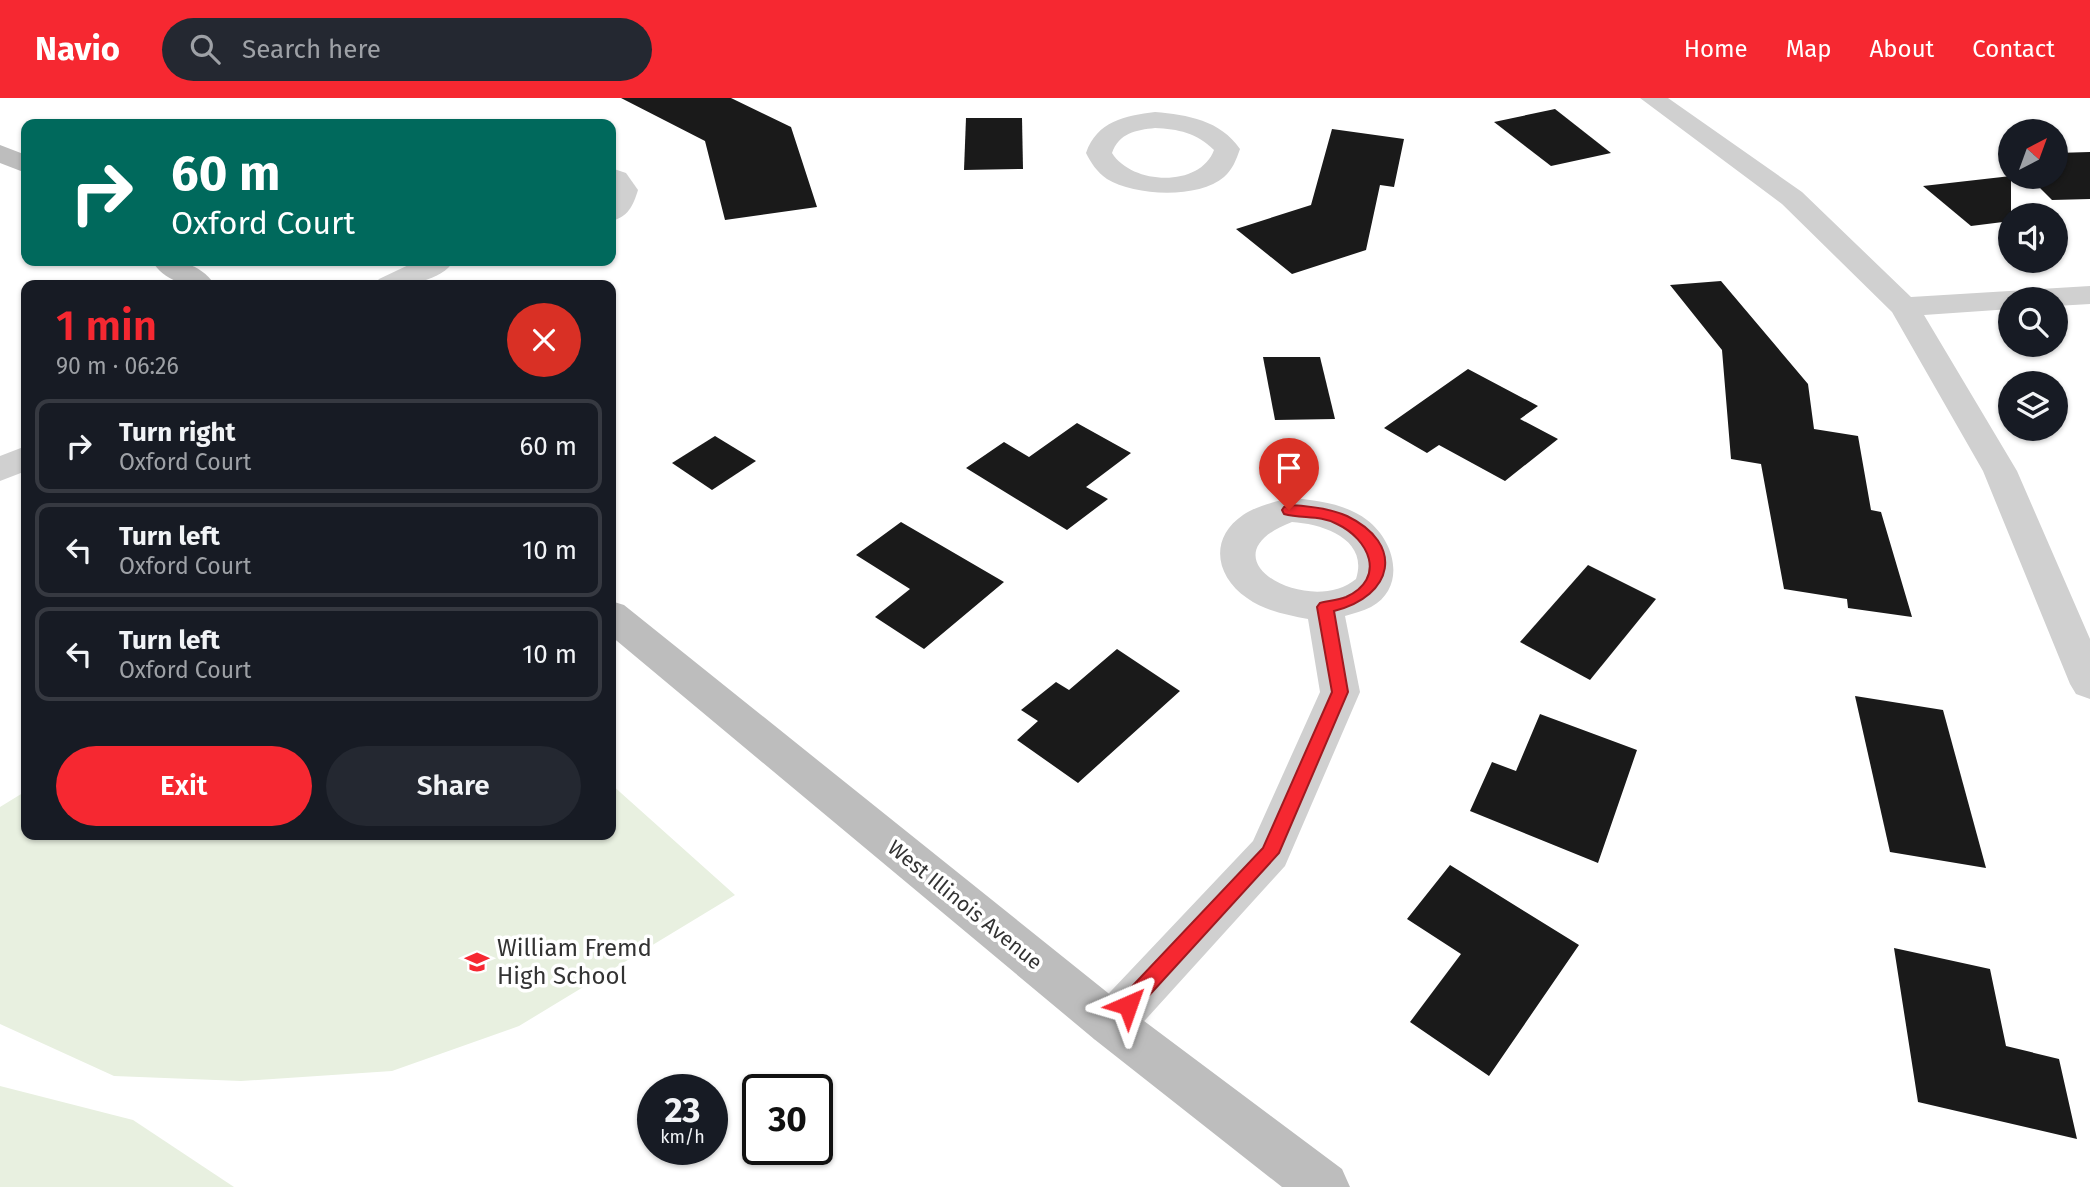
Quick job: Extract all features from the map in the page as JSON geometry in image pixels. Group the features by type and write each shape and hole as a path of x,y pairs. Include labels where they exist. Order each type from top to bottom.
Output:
{"main road":[{"path":"0,153 21,163"},
{"path":"173,266 193,280"},
{"name":"West Illinois Avenue","path":"616,619 1111,1024 1324,1187"}],"street":[{"path":"1652,98 1792,198 1904,307 2000,471 2090,684"},
{"path":"616,179 624,190 616,208"},
{"path":"400,280 429,266"},
{"path":"2068,296 2090,295"},
{"path":"1904,307 1998,301"},
{"path":"0,470 21,460"},
{"path":"1111,1024 1270,853 1340,692 1325,607"}],"green space":[{"path":"616,788 735,895 519,1026 392,1071 241,1081 114,1076 0,1024 0,807 21,794 21,840 616,840"},
{"path":"0,1086 133,1120 234,1187 0,1187"}],"building":[{"path":"621,98 731,98 791,127 817,207 725,220 705,141"},
{"path":"1555,109 1611,153 1551,166 1494,122"},
{"path":"966,118 1022,118 1023,169 964,170"},
{"path":"1332,129 1404,139 1394,187 1380,185 1366,250 1292,274 1236,229 1311,205"},
{"path":"2090,152 2090,199 2052,200 2041,189 2068,189 2068,153"},
{"path":"1998,177 1998,189 2011,189 2011,203 1998,203 1998,223 1971,226 1923,186"},
{"path":"1721,281 1808,384 1814,429 1858,436 1871,510 1881,512 1912,617 1848,608 1847,599 1784,589 1761,464 1731,459 1722,350 1670,285"},
{"path":"1263,357 1320,357 1335,419 1275,420"},
{"path":"1468,369 1538,406 1520,419 1558,439 1505,481 1439,445 1427,453 1384,428"},
{"path":"1077,423 1131,453 1086,487 1108,499 1067,530 966,468 1004,442 1029,457"},
{"path":"715,436 756,461 712,490 672,463"},
{"path":"901,522 1004,582 924,649 875,617 910,589 856,555"},
{"path":"1588,565 1656,599 1590,680 1520,642"},
{"path":"1117,649 1180,691 1078,783 1017,740 1038,721 1021,710 1056,682 1069,690"},
{"path":"1855,696 1943,710 1986,868 1890,852"},
{"path":"1540,714 1637,750 1598,863 1470,811 1492,762 1516,771"},
{"path":"1450,865 1579,945 1489,1076 1410,1022 1461,954 1407,919"},
{"path":"1894,948 1990,969 2006,1046 2059,1059 2077,1139 1918,1102"}],"place":[{"name":"William Fremd High School","path":"477,962"}],"route":[{"path":"1128,1005 1270,853 1340,692 1325,607 1351,601 1370,587 1378,570 1375,551 1363,533 1342,520 1317,512 1289,510"}]}
